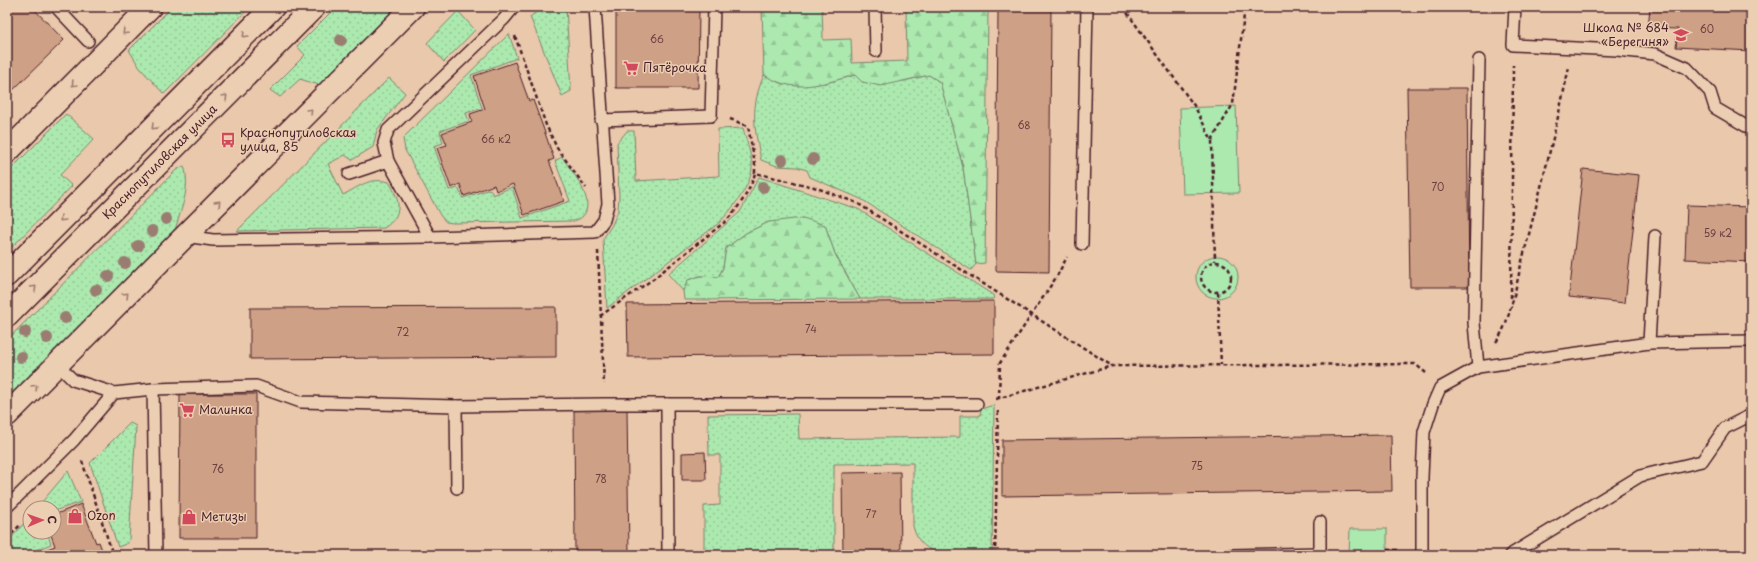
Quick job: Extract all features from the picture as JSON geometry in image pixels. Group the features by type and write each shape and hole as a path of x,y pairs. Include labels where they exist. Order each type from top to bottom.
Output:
{"main road":[{"path":"9,144 150,7"},
{"path":"7,275 273,7"},
{"name":"Краснопутиловская улица","path":"7,316 314,7"},
{"path":"7,414 413,7"}],"lane":[{"path":"56,7 88,41"},
{"path":"430,237 388,161 384,143 388,130 504,19 514,7"},
{"path":"185,236 213,240 430,237 595,232 604,220 608,204 601,120 595,7"},
{"path":"601,120 712,116 714,7"},
{"path":"875,7 876,51"},
{"path":"1082,244 1087,7"},
{"path":"1515,7 1513,45 1573,47 1655,54 1687,68 1710,92 1715,108 1751,129"},
{"path":"1478,367 1474,323 1479,60"},
{"path":"349,174 388,161"},
{"path":"1648,343 1655,236"},
{"path":"1422,555 1422,477 1424,432 1440,388 1478,367 1648,343 1751,341"},
{"path":"57,364 73,380 114,393 153,389 256,386 301,402 456,406 605,404 977,404"},
{"path":"153,389 156,555"},
{"path":"7,507 74,440 114,393"},
{"path":"667,404 668,555"},
{"path":"456,406 457,488"},
{"path":"1510,555 1640,476 1702,461 1725,428 1751,415"},
{"path":"1232,555 1320,554 1320,522"}],"path":[{"path":"1123,7 1194,107 1212,141 1215,261"},
{"path":"1212,141 1233,104 1245,7"},
{"path":"504,19 513,29 546,125 557,148 564,156 588,193"},
{"path":"1478,367 1500,337 1511,303 1552,147 1573,47"},
{"path":"1511,303 1513,57"},
{"path":"600,316 653,279 726,221 742,199 753,180 755,164 748,126 729,119 712,116"},
{"path":"755,173 814,187 857,203 1112,366"},
{"path":"595,232 595,243 598,250 605,404"},
{"path":"1215,261 1228,267 1232,275 1227,288 1218,292 1209,290 1202,280 1202,271 1204,267 1215,261"},
{"path":"995,555 996,444 1000,363 1057,276"},
{"path":"1218,292 1221,365"},
{"path":"977,404 1112,366 1415,364 1422,368 1440,388"},
{"path":"80,457 113,555"},
{"path":"7,539 21,524"}],"green space":[{"path":"172,7 250,7 164,94 140,68 129,50"},
{"path":"336,7 396,7 319,85 300,79 280,97 270,90 305,55 297,46"},
{"path":"543,7 566,7 571,91 562,96 530,17"},
{"path":"762,7 822,7 823,40 851,39 852,63 907,61 906,7 988,7 985,263 976,264 963,167 940,82 929,75 881,86 862,82 855,75 808,86 781,83 764,75"},
{"path":"458,11 475,30 444,62 427,43"},
{"path":"509,34 517,58 471,75 482,108 466,113 469,121 440,131 443,143 434,146 449,190 458,188 463,198 490,189 493,195 512,187 522,218 570,201 555,161 562,157 577,178 585,195 587,203 586,211 582,217 574,221 446,222 440,215 405,150 403,138"},
{"path":"764,75 782,84 826,83 855,75 862,82 904,81 929,75 940,82 963,167 976,264 971,270 861,199 810,177 807,170 797,167 777,166 761,160 755,127 755,107"},
{"path":"389,78 405,93 377,130 373,147 352,160 345,155 328,164 343,195 365,183 376,181 389,182 398,201 395,218 384,228 237,231"},
{"path":"1236,106 1239,193 1183,194 1180,108"},
{"path":"66,114 94,139 60,175 72,186 7,252 7,173"},
{"path":"743,128 752,165 749,180 735,204 719,223 607,308 603,239 612,225 618,211 619,196 617,143 627,131 634,131 636,181 719,176 718,129"},
{"path":"184,166 186,174 186,190 175,230 7,398 7,340 176,170"},
{"path":"759,177 858,209 993,295 994,299 860,299 835,254 825,225 769,222 746,233 726,248 723,268 718,277 700,276 688,280 683,291 668,274 740,212"},
{"path":"803,218 825,225 835,254 860,299 684,300 683,291 688,280 700,276 718,277 723,268 726,248 746,233 769,222"},
{"path":"1213,256 1221,256 1232,262 1238,273 1238,281 1232,292 1221,298 1213,298 1202,292 1196,281 1196,273 1202,262"},
{"path":"994,405 992,555 968,556 944,554 924,546 917,538 913,526 913,463 834,464 834,555 704,555 704,506 720,505 720,455 709,455 708,415 798,414 799,439 960,437 960,416 980,416 981,409"},
{"path":"130,423 136,426 129,540 128,543 118,547 90,463"},
{"path":"68,471 81,502 62,508 62,500 44,500"},
{"path":"22,525 22,540 50,540 51,544 36,550 38,555 7,555 7,543"},
{"path":"1350,529 1387,529 1387,555 1349,555"}],"building":[{"path":"7,7 32,7 64,40 9,94 7,92"},
{"path":"616,7 699,7 698,88 616,88"},
{"path":"998,7 1051,7 1049,272 996,271"},
{"path":"1650,7 1751,7 1751,51 1676,47 1678,29 1648,28"},
{"path":"515,62 529,101 533,100 544,130 554,159 549,161 564,201 524,215 513,184 496,191 494,185 464,196 460,184 451,188 437,148 447,145 442,133 472,122 470,114 485,109 474,76"},
{"path":"1407,88 1467,88 1469,287 1410,287"},
{"path":"1583,169 1639,175 1625,303 1569,297"},
{"path":"1687,205 1751,207 1751,262 1685,259"},
{"path":"994,301 994,354 628,357 627,304"},
{"path":"556,307 556,357 250,359 250,308"},
{"path":"180,394 256,394 256,538 179,538"},
{"path":"574,409 627,409 629,555 575,555"},
{"path":"1391,435 1392,491 1002,496 1002,440"},
{"path":"705,452 706,480 682,480 682,453"},
{"path":"900,472 901,555 843,555 842,473"},
{"path":"81,504 96,543 99,542 104,555 41,555 40,552 55,546 53,540 62,540 62,512"}],"place":[{"name":"Школа № 684 «Берегиня»","path":"1681,35"},
{"name":"Пятёрочка","path":"631,68"},
{"name":"Краснопутиловская улица, 85","path":"228,140"},
{"name":"Малинка","path":"187,410"},
{"name":"Ozon","path":"75,516"},
{"name":"Метизы","path":"189,517"}]}
